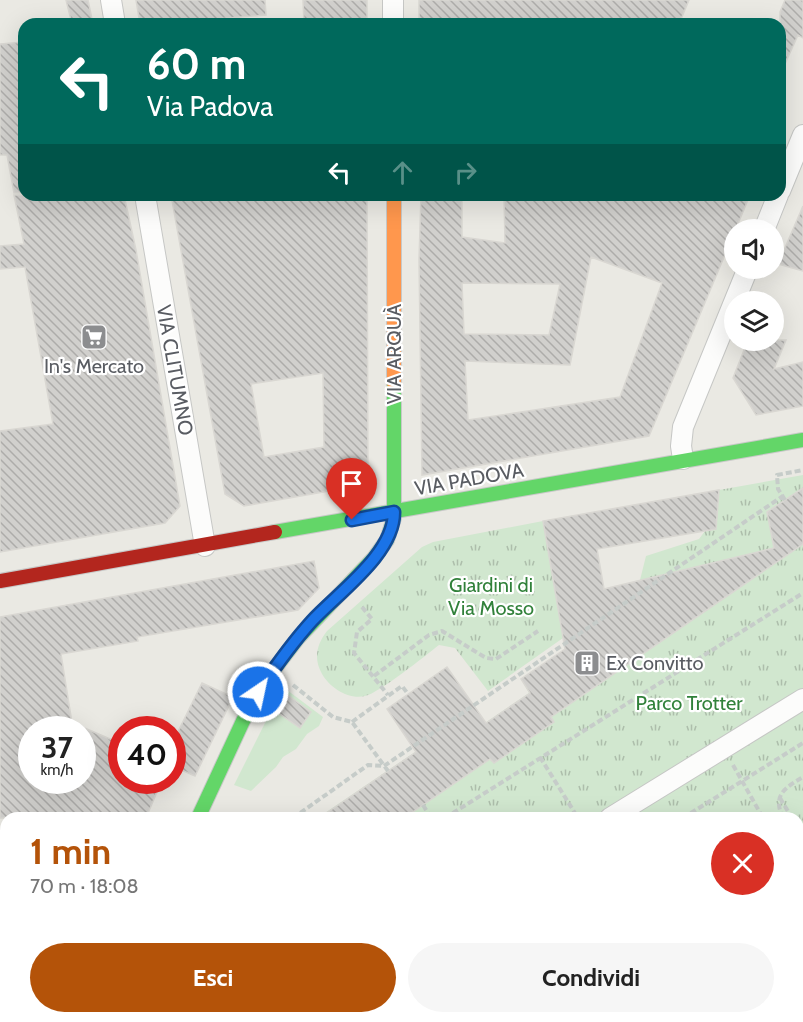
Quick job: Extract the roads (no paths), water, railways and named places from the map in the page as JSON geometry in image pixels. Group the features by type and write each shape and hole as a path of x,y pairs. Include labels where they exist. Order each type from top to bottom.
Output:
{"street":[{"path":"111,0 114,18"},
{"path":"393,0 393,18"},
{"path":"786,176 803,135"},
{"name":"VIA CLITUMNO","path":"146,201 205,546"},
{"name":"VIA ARQUÀ","path":"201,812 264,684 288,650 312,622 381,552 392,530 394,512 394,201"},
{"path":"768,219 776,201"},
{"path":"683,459 681,446 683,427 744,279"},
{"name":"VIA PADOVA","path":"0,581 683,459 803,440"},
{"path":"640,810 723,749 803,699"}],"place":[{"name":"In's Mercato","path":"94,337"},
{"name":"Ex Convitto","path":"587,663"}],"park label":[{"name":"Giardini di Via Mosso","path":"491,596"},
{"name":"Parco Trotter","path":"689,703"}]}
